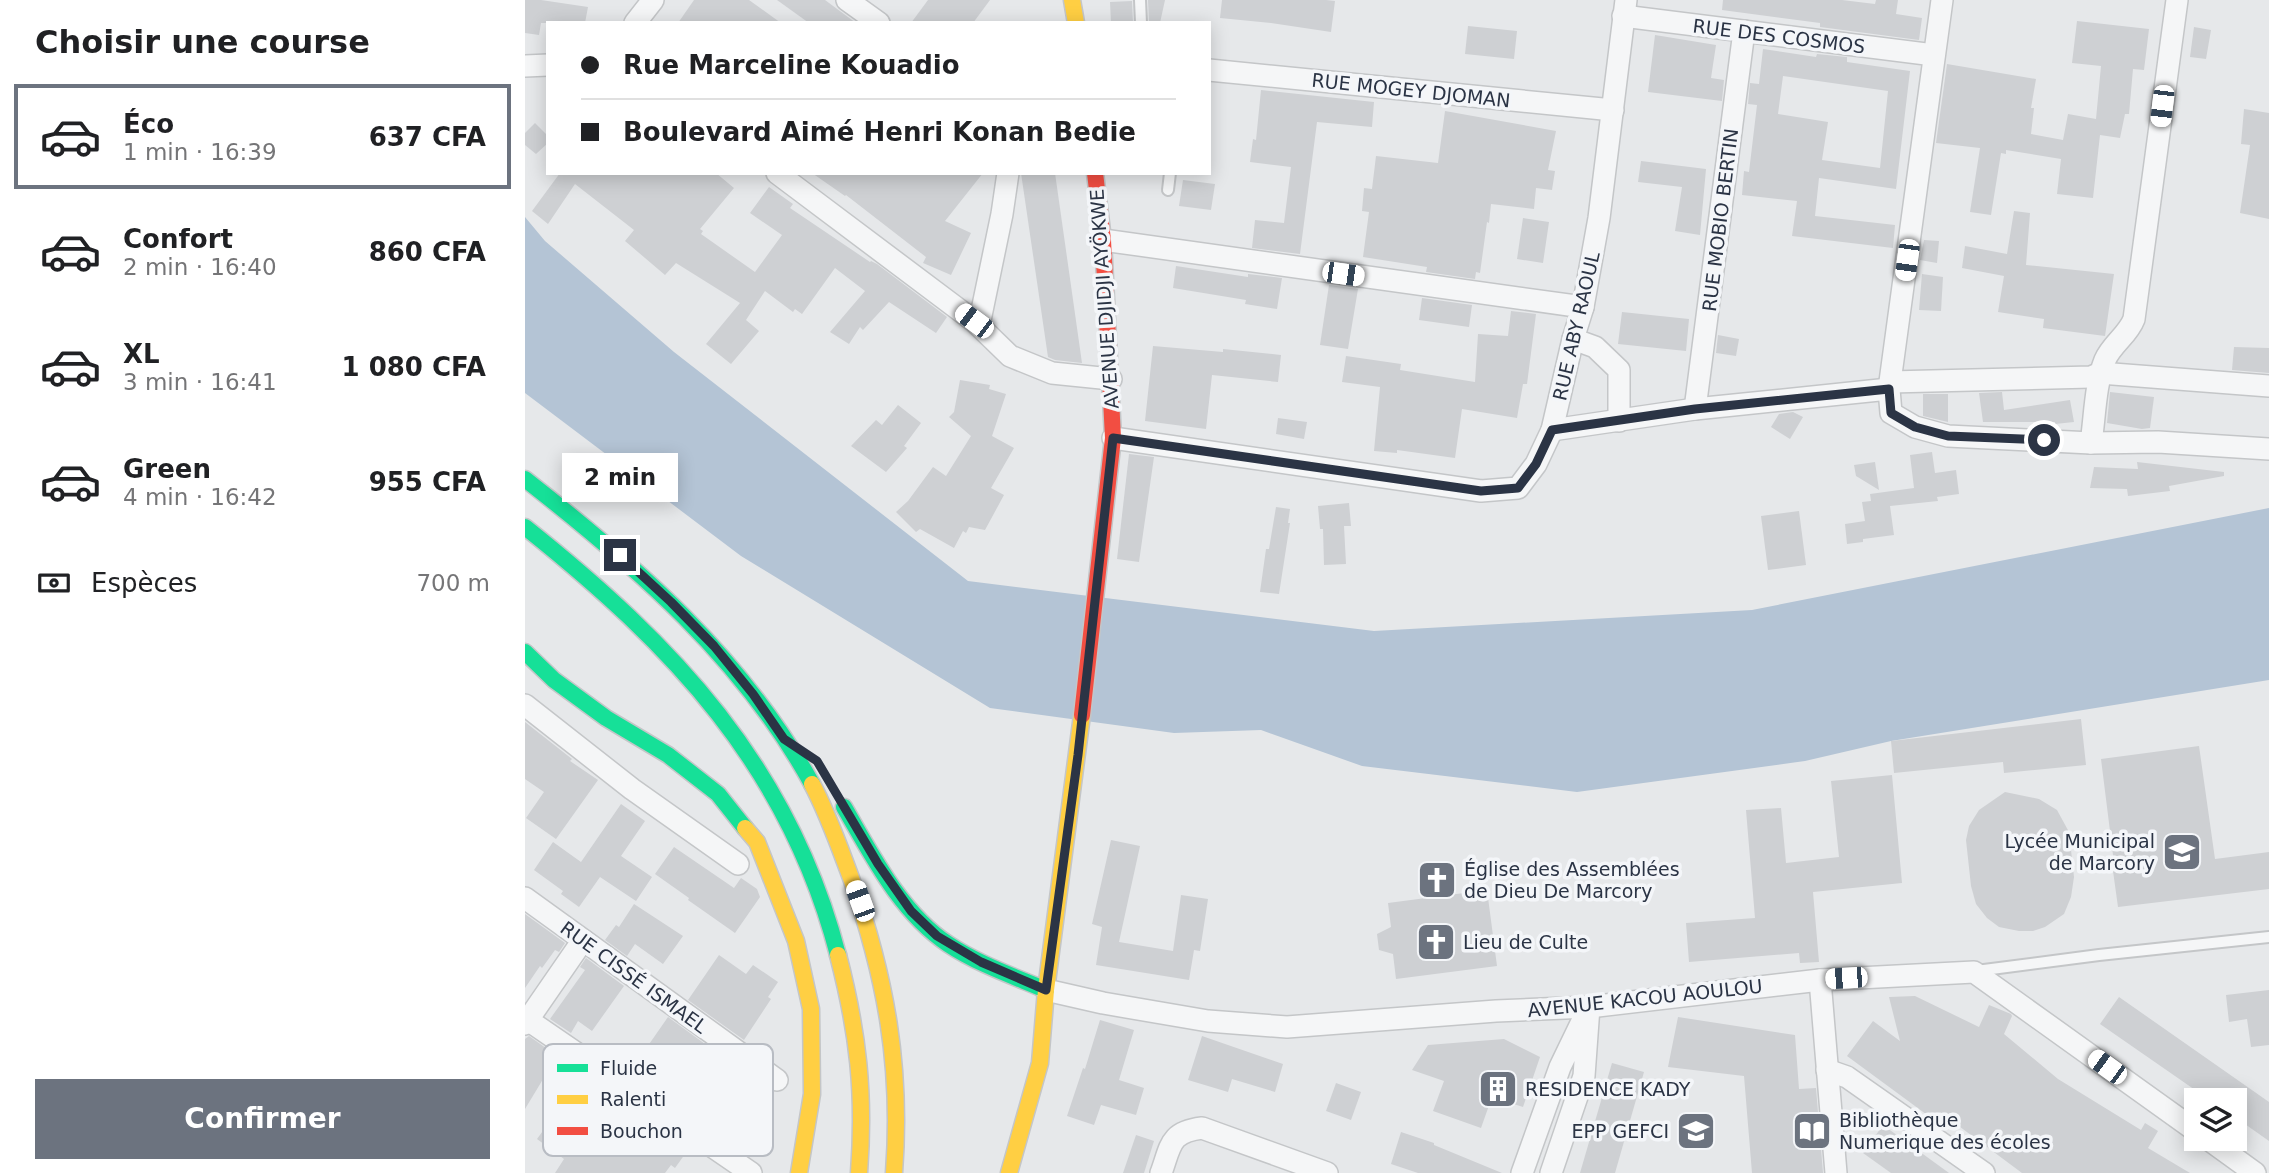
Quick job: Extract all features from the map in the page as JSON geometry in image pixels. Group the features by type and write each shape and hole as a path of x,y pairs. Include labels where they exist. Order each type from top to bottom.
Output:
{"main road":[{"path":"1072,0 1076,21"},
{"name":"AVENUE DJIDJI AYÖKWE","path":"1009,1173 1040,1063 1046,990 1078,755 1113,438 1103,240 1095,175"},
{"path":"525,479 603,540 671,602 714,646 745,684 811,782 837,839 860,901 879,969 890,1028 897,1093 894,1173"},
{"path":"525,527 578,569 644,629 685,672 722,717 777,800 825,910 843,976 855,1032 862,1093 859,1173"},
{"path":"525,652 554,680 606,718 669,755 718,794 757,842 796,941 811,1009 812,1094 799,1173"},
{"path":"784,739 817,761"},
{"path":"839,797 878,864 911,911 937,936 981,962 1046,990"}],"street":[{"path":"637,21 653,0"},
{"path":"847,0 876,21"},
{"path":"1942,0 1890,386 1891,413 1915,427 1948,436 2091,443 2158,442 2269,449"},
{"path":"2091,443 2100,373 2109,353 2131,327 2134,319 2177,0"},
{"name":"RUE DES COSMOS","path":"1625,8 1744,31 1934,55"},
{"name":"RUE ABY RAOUL","path":"1113,438 1481,491 1518,488 1536,464 1552,430 1583,307 1599,218 1625,8"},
{"name":"RUE MOBIO BERTIN","path":"1695,409 1744,31"},
{"path":"525,66 546,65"},
{"name":"RUE MOGEY DJOMAN","path":"1211,70 1612,110"},
{"path":"780,175 979,326 1010,356 1052,373 1111,379"},
{"path":"979,326 1008,175"},
{"path":"1103,240 1583,307"},
{"path":"1573,339 1595,347 1619,370 1619,421"},
{"path":"1552,430 1695,409 1890,386 2091,377 2100,373 2269,386"},
{"path":"525,705 632,789 738,864"},
{"name":"RUE CISSÉ ISMAEL","path":"525,898 727,1044"},
{"path":"559,1044 526,1022 583,940"},
{"path":"1973,972 2184,1122"},
{"name":"AVENUE KACOU AOULOU","path":"1046,990 1208,1021 1287,1027 1496,1011 1589,1007 1820,980 1973,972"},
{"path":"1820,980 1836,1173"},
{"path":"1523,1173 1560,1068 1589,1007"},
{"path":"1551,1173 1584,1076 1589,1007"},
{"path":"1827,1070 1847,1077 1984,1173"},
{"name":"RUE CISSÉ ISMAEL","path":"773,1077 777,1080"},
{"path":"1161,1173 1174,1138 1187,1130 1202,1128 1324,1173"},
{"path":"2225,1151 2255,1173"},
{"path":"726,1156 751,1173"}],"lane":[{"path":"1140,0 1141,21"},
{"path":"1168,190 1170,175"},
{"path":"1973,972 2269,937"}],"water":[{"path":"525,217 545,241 674,352 968,581 1374,631 1752,610 2269,508 2269,680 1891,741 1805,761 1577,792 1362,766 1261,730 1174,733 990,708 741,556 525,393"}],"building":[{"path":"525,0 588,7 585,21 546,21 541,23 539,35 525,33"},
{"path":"694,0 749,0 778,21 679,21"},
{"path":"777,0 825,0 853,21 806,21"},
{"path":"928,0 990,0 974,21 912,21"},
{"path":"1148,0 1165,0 1160,21 1149,21"},
{"path":"1222,0 1335,1 1331,32 1220,18"},
{"path":"1723,0 1842,0 1875,4 1876,0 1898,0 1896,14 1922,18 1919,40 1722,10"},
{"path":"1132,1 1133,21 1111,21 1110,2"},
{"path":"2077,21 2149,29 2144,70 2133,69 2129,114 2125,114 2120,138 2100,135 2093,198 2057,194 2061,159 2006,150 2006,154 2001,153 1991,215 1970,212 1980,148 1936,143 1947,64 2036,79 2031,108 2034,108 2031,134 2063,140 2068,114 2096,119 2101,66 2072,63"},
{"path":"1468,26 1517,31 1514,59 1465,54"},
{"path":"2194,27 2211,30 2206,59 2190,57"},
{"path":"1655,35 1716,45 1711,78 1724,80 1722,101 1648,92"},
{"path":"1763,49 1816,57 1817,54 1847,57 1847,62 1910,71 1896,189 1819,178 1815,216 1895,225 1893,248 1792,236 1797,201 1742,195 1744,171 1749,172 1757,105 1748,104 1750,83 1759,84","holes":["1783,76 1888,91 1880,168 1822,160 1828,122 1778,114"]},
{"path":"1261,90 1374,102 1372,127 1317,122 1300,254 1252,248 1255,220 1284,223 1291,167 1250,162 1253,139 1256,140"},
{"path":"2244,109 2269,113 2269,219 2240,213 2250,145 2241,144"},
{"path":"1445,111 1556,131 1548,170 1555,171 1552,190 1536,188 1534,209 1491,204 1480,273 1476,272 1475,279 1426,272 1427,267 1363,257 1369,212 1362,211 1364,188 1372,189 1376,156 1438,163"},
{"path":"535,123 546,134 546,145 536,154 525,145 525,133"},
{"path":"1641,161 1706,169 1700,235 1675,231 1682,187 1638,182"},
{"path":"559,175 718,175 734,188 700,229 703,231 701,234 755,272 782,235 750,213 769,187 793,204 790,208 870,262 877,264 947,317 936,333 889,302 863,330 860,327 849,344 830,332 865,291 835,268 802,314 795,309 793,312 765,291 746,320 759,331 731,364 706,344 740,303 676,263 665,275 625,241 634,230 575,184 548,224 532,211"},
{"path":"815,175 981,175 945,221 971,233 951,275 923,263 926,257"},
{"path":"1021,175 1055,175 1082,363 1048,357"},
{"path":"1183,180 1215,184 1211,210 1179,206"},
{"path":"2014,211 2030,213 2026,265 2114,274 2105,336 2043,328 2044,319 1998,312 2004,276 1962,268 1965,246 2007,254"},
{"path":"1523,218 1549,222 1543,263 1517,259"},
{"path":"1924,240 1939,241 1937,263 1920,260"},
{"path":"1176,266 1248,277 1248,274 1282,278 1277,309 1245,304 1246,300 1173,288"},
{"path":"1922,274 1943,277 1941,311 1919,310"},
{"path":"1329,285 1358,289 1348,349 1320,345"},
{"path":"1422,298 1472,305 1469,327 1419,320"},
{"path":"1511,311 1536,314 1527,384 1523,384 1517,418 1462,409 1455,458 1397,450 1397,453 1374,451 1380,387 1342,382 1346,356 1401,364 1400,370 1475,382 1478,334 1508,336"},
{"path":"1622,312 1689,319 1686,351 1618,344"},
{"path":"1718,335 1739,339 1736,356 1716,353"},
{"path":"1153,346 1281,355 1278,382 1212,375 1206,429 1145,421"},
{"path":"2234,347 2269,348 2269,373 2232,370"},
{"path":"960,380 990,385 989,389 1006,394 992,436 1014,448 991,488 1004,495 985,530 969,527 966,533 963,531 954,548 920,529 916,532 896,512 908,501 933,467 946,476 971,436 949,417 954,412"},
{"path":"2002,392 2004,410 2070,400 2074,422 1983,422 1979,393"},
{"path":"2110,392 2154,397 2150,428 2107,423"},
{"path":"1923,394 1948,394 1948,422 1923,416"},
{"path":"898,405 921,423 904,446 907,448 886,472 851,446 876,420 882,425"},
{"path":"1793,412 1803,417 1790,439 1771,427 1779,414"},
{"path":"1278,418 1307,422 1304,439 1276,434"},
{"path":"1932,452 1935,473 1956,470 1959,494 1937,497 1938,501 1890,506 1894,535 1847,544 1845,524 1865,521 1862,502 1871,501 1870,494 1914,488 1910,455"},
{"path":"1129,454 1154,457 1139,562 1117,559"},
{"path":"1875,462 1879,490 1856,476 1854,465"},
{"path":"2137,462 2224,472 2224,476 2169,486 2170,491 2128,496 2127,489 2090,488 2094,467 2138,469"},
{"path":"1349,503 1351,526 1344,526 1346,564 1324,565 1323,529 1320,529 1318,506"},
{"path":"1276,507 1290,509 1279,594 1260,592"},
{"path":"1799,511 1806,565 1768,570 1761,516"},
{"path":"2081,719 2086,765 2004,773 2003,762 1894,773 1891,741"},
{"path":"525,722 572,759 570,761 598,780 556,839 526,818 544,792 525,779"},
{"path":"2199,746 2215,859 2269,852 2269,889 2118,907 2101,759"},
{"path":"1892,775 1902,883 1813,892 1819,962 1800,963 1799,953 1689,962 1686,923 1755,918 1746,810 1781,808 1786,863 1839,857 1831,781"},
{"path":"2005,792 2039,799 2057,810 2069,832 2074,877 2071,897 2064,914 2045,927 2033,931 1999,927 1987,918 1976,904 1971,886 1966,840 1969,826 1979,810"},
{"path":"621,804 645,821 621,856 652,877 636,901 600,877 579,907 561,894 563,891 534,870 553,842 581,862"},
{"path":"1111,840 1140,846 1119,942 1173,951 1181,895 1208,899 1200,951 1194,950 1189,980 1096,965 1102,927 1092,924"},
{"path":"674,847 734,888 741,878 757,889 760,897 735,933 655,874"},
{"name":"Lieu de Culte","path":"1487,890 1497,966 1396,979 1393,954 1379,950 1377,934 1391,927 1388,903"},
{"path":"634,904 683,936 663,964 635,944 627,956 605,940 616,925 619,927"},
{"path":"525,914 565,943 559,952 555,950 542,968 540,966 525,988"},
{"path":"719,955 746,974 753,965 778,982 768,997 771,999 744,1040 688,1000"},
{"path":"586,958 624,986 592,1031 578,1021 571,1033 550,1019 585,970 580,967"},
{"path":"2269,990 2269,1045 2251,1047 2247,1019 2229,1022 2226,995"},
{"path":"1915,996 1979,1027 1989,1005 2011,1014 2004,1034 2058,1079 2141,1130 2145,1123 2158,1131 2148,1148 2190,1173 2022,1173 1940,1112 1934,1120 1847,1056 1873,1021 1900,1041 1889,997"},
{"path":"2119,997 2269,1102 2269,1141 2247,1125 2247,1088 2192,1088 2100,1024"},
{"path":"668,1017 705,1044 649,1044"},
{"path":"1678,1017 1795,1035 1799,1089 1816,1088 1823,1173 1752,1173 1744,1076 1668,1067"},
{"path":"1100,1020 1134,1030 1119,1080 1144,1088 1136,1115 1101,1105 1094,1125 1067,1116"},
{"path":"529,1036 543,1046 543,1079 525,1109 525,1039"},
{"path":"1202,1036 1283,1064 1275,1092 1232,1079 1228,1092 1188,1080"},
{"name":"RESIDENCE KADY","path":"1504,1039 1540,1057 1523,1107 1492,1097 1481,1128 1433,1111 1444,1081 1412,1070 1428,1045"},
{"path":"1612,1063 1644,1072 1615,1173 1580,1173"},
{"path":"1336,1083 1361,1092 1351,1120 1326,1111"},
{"path":"1883,1125 1949,1173 1891,1173 1863,1153"},
{"path":"543,1131 543,1143 537,1139"},
{"path":"1401,1132 1434,1143 1502,1173 1418,1173 1391,1164"},
{"path":"1136,1135 1154,1141 1144,1173 1123,1173"},
{"path":"560,1156 684,1156 675,1168 671,1165 665,1173 555,1173 564,1159"}],"traffic: fast":[{"path":"525,479 646,581 720,655 754,695 812,784"},
{"path":"525,527 629,617 676,664 719,714 756,768 789,825 817,887 838,955"},
{"path":"525,652 554,680 606,718 668,755 718,794 745,828"},
{"path":"844,807 889,882 915,916 931,931 971,958 1046,990"}],"traffic: slow":[{"path":"1072,0 1076,21"},
{"path":"1009,1173 1040,1063 1046,990 1082,715"},
{"path":"812,784 851,878 874,951 882,987 889,1023 896,1096 894,1173"},
{"path":"745,828 757,842 796,941 811,1009 812,1094 799,1173"},
{"path":"838,955 851,1010 858,1063 861,1116 859,1173"}],"traffic: jam":[{"path":"1082,715 1113,438 1103,240 1095,175"}],"place":[{"name":"Lycée Municipal de Marcory","path":"2182,852"},
{"name":"Église des Assemblées de Dieu De Marcory","path":"1437,880"},
{"name":"Lieu de Culte","path":"1436,942"},
{"name":"RESIDENCE KADY","path":"1498,1089"},
{"name":"EPP GEFCI","path":"1696,1131"},
{"name":"Bibliothèque Numerique des écoles","path":"1812,1131"}],"route":[{"path":"620,555 714,646 753,694 784,739 817,761 878,864 911,911 937,936 981,962 1046,990 1078,755 1113,438 1481,491 1518,488 1536,464 1552,430 1695,409 1889,389 1891,413 1915,427 1948,436 2044,440"}]}
